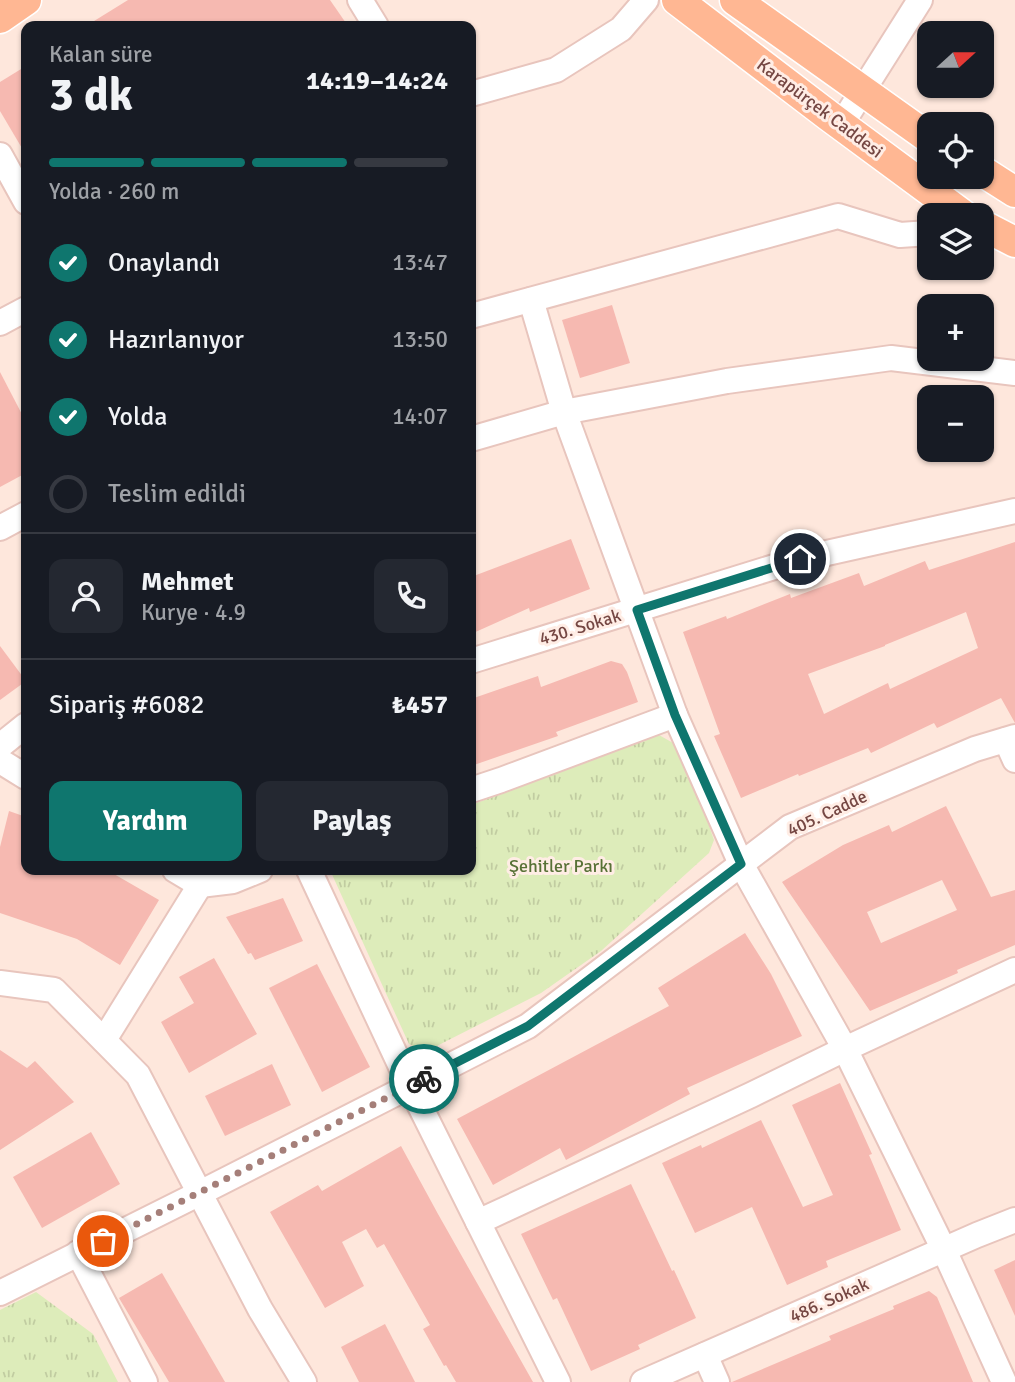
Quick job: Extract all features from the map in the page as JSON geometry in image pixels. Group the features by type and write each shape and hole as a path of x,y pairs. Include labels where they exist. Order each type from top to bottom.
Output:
{"main road":[{"path":"0,18 26,0"},
{"name":"Karapürçek Caddesi","path":"677,0 947,203"},
{"name":"Karapürçek Caddesi","path":"735,0 917,130"},
{"path":"994,179 1015,192"},
{"path":"994,231 1015,242"}],"street":[{"path":"360,0 373,21"},
{"path":"476,93 556,70 621,29 646,0"},
{"path":"841,125 920,0"},
{"path":"0,155 21,193"},
{"path":"476,315 838,216 900,235 917,234"},
{"path":"531,300 564,412 675,715 741,864 845,1049 944,1250 1004,1382"},
{"path":"0,323 21,312"},
{"path":"476,438 564,412 727,380 891,358 1015,373"},
{"name":"430. Sokak","path":"476,660 800,559 1015,511"},
{"path":"0,528 21,517"},
{"path":"476,788 675,715"},
{"path":"0,746 21,729"},
{"name":"405. Cadde","path":"0,1293 528,1026 790,827 975,749 1012,746"},
{"path":"0,761 21,774"},
{"path":"183,875 200,886 233,881 248,875"},
{"path":"311,875 410,1086 558,1382"},
{"path":"104,1040 200,886"},
{"path":"478,1222 1015,970"},
{"path":"0,983 54,990 138,1075 260,1309 304,1382"},
{"name":"486. Sokak","path":"643,1382 1015,1220"},
{"path":"78,1254 145,1382"},
{"path":"705,1355 717,1382"}],"green space":[{"name":"Şehitler Parkı","path":"659,735 682,748 714,840 709,853 601,951 541,993 425,1052 409,1044 332,875 476,875 476,803"},
{"path":"36,1292 93,1334 118,1382 0,1382 0,1310"}],"building":[{"path":"128,0 330,0 345,21 94,21"},
{"path":"21,69 21,147 0,111 0,82"},
{"path":"612,305 630,363 580,378 562,320"},
{"path":"0,372 21,412 21,476 0,487"},
{"path":"571,539 590,589 530,612 529,608 476,632 476,575"},
{"path":"1015,542 1015,723 1001,698 937,728 934,723 871,753 868,748 741,798 714,736 720,734 683,632 859,573 864,586 925,561 929,570","holes":["966,612 978,648 890,689 888,683 824,714 808,674"]},
{"path":"0,646 21,674 21,685 0,700"},
{"path":"611,661 622,664 638,702 556,732 558,736 476,764 476,697 538,676 541,687"},
{"path":"946,806 991,897 1015,890 1015,945 870,1011 782,882 843,845 889,825 892,832","holes":["942,880 957,910 881,943 867,912"]},
{"path":"9,811 21,815 21,875 116,875 159,900 120,965 77,939 0,913 0,847"},
{"path":"283,898 303,941 255,960 251,953 248,954 226,917"},
{"path":"745,933 771,974 802,1036 687,1088 690,1094 566,1160 560,1148 493,1185 457,1119 669,1006 658,988"},
{"path":"214,958 257,1034 189,1073 161,1022 194,1003 179,977"},
{"path":"317,964 370,1067 322,1092 269,988"},
{"path":"0,1050 27,1068 35,1061 74,1102 0,1150"},
{"path":"272,1064 291,1105 225,1136 205,1096"},
{"path":"840,1083 872,1154 869,1155 901,1230 826,1261 828,1267 787,1285 752,1207 695,1233 662,1163 701,1145 702,1148 761,1120 803,1207 833,1195 792,1105"},
{"path":"91,1132 120,1184 42,1228 13,1177"},
{"path":"401,1146 533,1382 456,1382 423,1329 430,1325 384,1244 377,1248 366,1229 342,1242 364,1286 325,1308 270,1212 318,1185 322,1191"},
{"path":"631,1184 696,1318 638,1345 640,1349 591,1371 557,1298 553,1300 521,1234"},
{"path":"1015,1260 1015,1316 994,1270"},
{"path":"162,1273 225,1382 169,1382 119,1298"},
{"path":"929,1291 937,1297 973,1382 732,1382 831,1340 829,1336"},
{"path":"385,1324 415,1382 359,1382 341,1347"}],"way so far":[{"path":"103,1241 424,1079"}],"route":[{"path":"424,1079 528,1026 741,864 675,715 637,610 800,559"}]}
